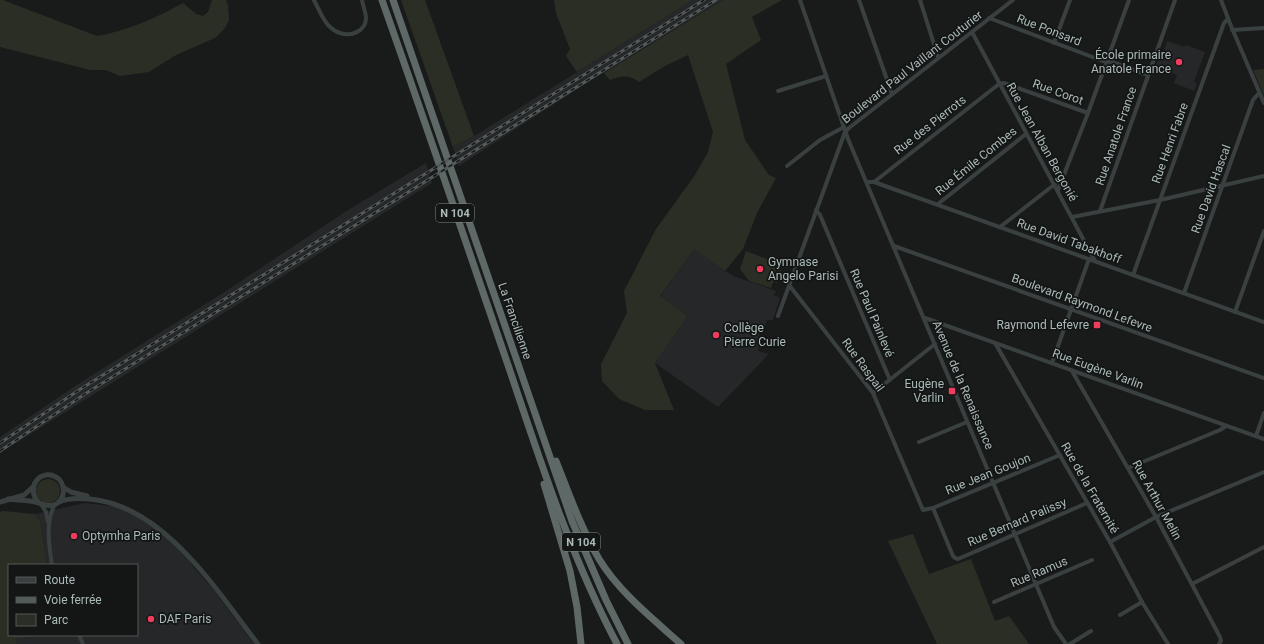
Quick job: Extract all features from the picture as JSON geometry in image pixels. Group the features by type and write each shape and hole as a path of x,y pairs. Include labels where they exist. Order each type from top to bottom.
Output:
{"highway":[{"name":"La Francilienne","path":"382,0 543,471 573,550 599,610 617,644"},
{"name":"La Francilienne","path":"393,0 544,435 567,506 582,546 606,600 628,644"},
{"path":"544,435 551,447 573,505 600,559 619,585 681,644"},
{"path":"543,471 541,475 572,578 581,644"}],"street":[{"path":"314,0 326,23 341,34 349,35 362,28 365,22 366,18 362,0"},
{"name":"Avenue de la Renaissance","path":"800,0 845,130 1054,627 1066,644"},
{"path":"860,0 892,94"},
{"path":"920,0 938,57"},
{"name":"Boulevard Paul Vaillant Couturier","path":"778,316 845,130 1013,0"},
{"path":"1054,43 1070,0"},
{"path":"1058,190 1088,113 1128,0"},
{"name":"Rue Anatole France","path":"1100,211 1175,0"},
{"path":"1221,0 1232,30 1264,103"},
{"name":"Rue Ponsard","path":"989,18 1054,43 1148,75"},
{"name":"Rue Henri Fabre","path":"1133,275 1224,23 1228,19"},
{"path":"1232,30 1264,28"},
{"name":"Rue Jean Alban Bergonié","path":"972,32 1096,261"},
{"path":"778,91 826,76"},
{"name":"Rue Corot","path":"999,84 1004,83 1088,113"},
{"name":"Rue des Pierrots","path":"874,182 999,84"},
{"name":"Rue David Hascal","path":"1184,293 1253,100 1260,93"},
{"path":"786,166 820,140 845,130"},
{"name":"Rue Émile Combes","path":"938,204 1026,134"},
{"path":"1072,217 1160,200 1264,176"},
{"name":"Rue David Tabakhoff","path":"867,182 874,182 938,204 1264,322"},
{"path":"1000,227 1055,184"},
{"name":"Rue Paul Painlevé","path":"816,210 820,215 890,380"},
{"path":"1235,312 1264,231"},
{"name":"Boulevard Raymond Lefevre","path":"894,246 1264,378"},
{"path":"1052,363 1089,259"},
{"name":"Rue Raspail","path":"789,285 873,393 923,510"},
{"name":"Rue Eugène Varlin","path":"925,318 1264,439"},
{"name":"Rue de la Fraternité","path":"995,343 1110,542 1142,602 1168,644"},
{"path":"873,393 934,344"},
{"name":"Rue Arthur Melin","path":"1072,371 1156,517 1192,584 1220,642"},
{"path":"1256,436 1264,413"},
{"path":"919,442 967,422"},
{"path":"1128,468 1220,430 1226,426"},
{"name":"Rue Jean Goujon","path":"923,510 933,508 993,482 999,482 1060,456"},
{"path":"1110,542 1156,517 1264,472"},
{"path":"0,502 24,494 33,487 38,479 46,475 55,477 59,479 63,487 63,496 57,503 49,525"},
{"path":"33,487 34,496 46,512 49,525 52,564"},
{"path":"63,487 71,492 93,497 139,516 171,539 184,551 202,572 258,644"},
{"path":"8,499 30,501 50,506 63,500 99,500"},
{"name":"Rue Bernard Palissy","path":"933,508 955,558 958,559 1087,503"},
{"path":"1192,584 1264,547"},
{"name":"Rue Ramus","path":"994,602 1092,560"},
{"path":"1120,614 1142,602"},
{"path":"1070,644 1091,631"}],"shaded area":[{"path":"693,0 723,0 585,84 459,166 453,147 474,136"},
{"name":"École primaire Anatole France","path":"1167,41 1185,47 1186,45 1205,52 1194,82 1197,83 1194,91 1174,83 1177,75 1155,68 1159,57 1162,56"},
{"path":"426,163 432,183 0,453 0,437 78,384 223,293 348,210"},
{"name":"Collège Pierre Curie","path":"694,248 725,271 736,277 776,291 774,295 780,298 773,320 767,320 765,326 761,325 757,345 759,347 758,351 769,354 718,407 655,363 688,316 660,297"},
{"path":"85,503 120,507 146,521 183,551 195,569 212,588 254,644 17,644 16,639 38,636 138,636 138,564 47,564 40,521 35,514"}],"green space":[{"path":"0,0 97,36 119,31 141,23 183,3 196,14 203,16 208,12 212,0 226,0 228,5 229,20 225,28 215,38 176,55 149,72 120,76 106,70 90,70 0,47"},
{"path":"401,0 425,0 474,136 453,147"},
{"path":"554,0 693,0 577,72 566,56 570,49 556,13"},
{"path":"723,0 782,0 752,17 761,40 726,64 745,140 769,175 776,178 757,213 743,249 725,271 694,249 660,296 688,316 655,363 674,410 645,410 619,399 602,381 601,364 627,313 624,291 656,229 695,175 708,152 713,132 688,55 665,66 639,82 625,76 610,80 604,73"},
{"path":"1264,69 1264,96 1253,70"},
{"name":"Gymnase Angelo Parisi","path":"746,251 780,264 778,269 781,270 777,283 773,282 771,288 749,281 740,269"},
{"path":"48,479 57,482 60,491 57,500 48,503 39,500 36,491 39,482"},
{"path":"0,512 35,514 40,521 47,564 8,564 8,636 38,636 16,639 17,644 0,644"},
{"path":"913,534 929,574 971,559 995,621 1009,616 1029,644 937,644 888,541"}],"railway":[{"path":"0,443 79,390 704,0"},
{"path":"0,451 85,394 716,0"}],"place":[{"name":"École primaire Anatole France","path":"1179,62"},
{"name":"Gymnase Angelo Parisi","path":"760,269"},
{"name":"Raymond Lefevre","path":"1097,325"},
{"name":"Collège Pierre Curie","path":"716,335"},
{"name":"Eugène Varlin","path":"952,391"},
{"name":"Optymha Paris","path":"74,536"},
{"name":"DAF Paris","path":"151,619"}]}
